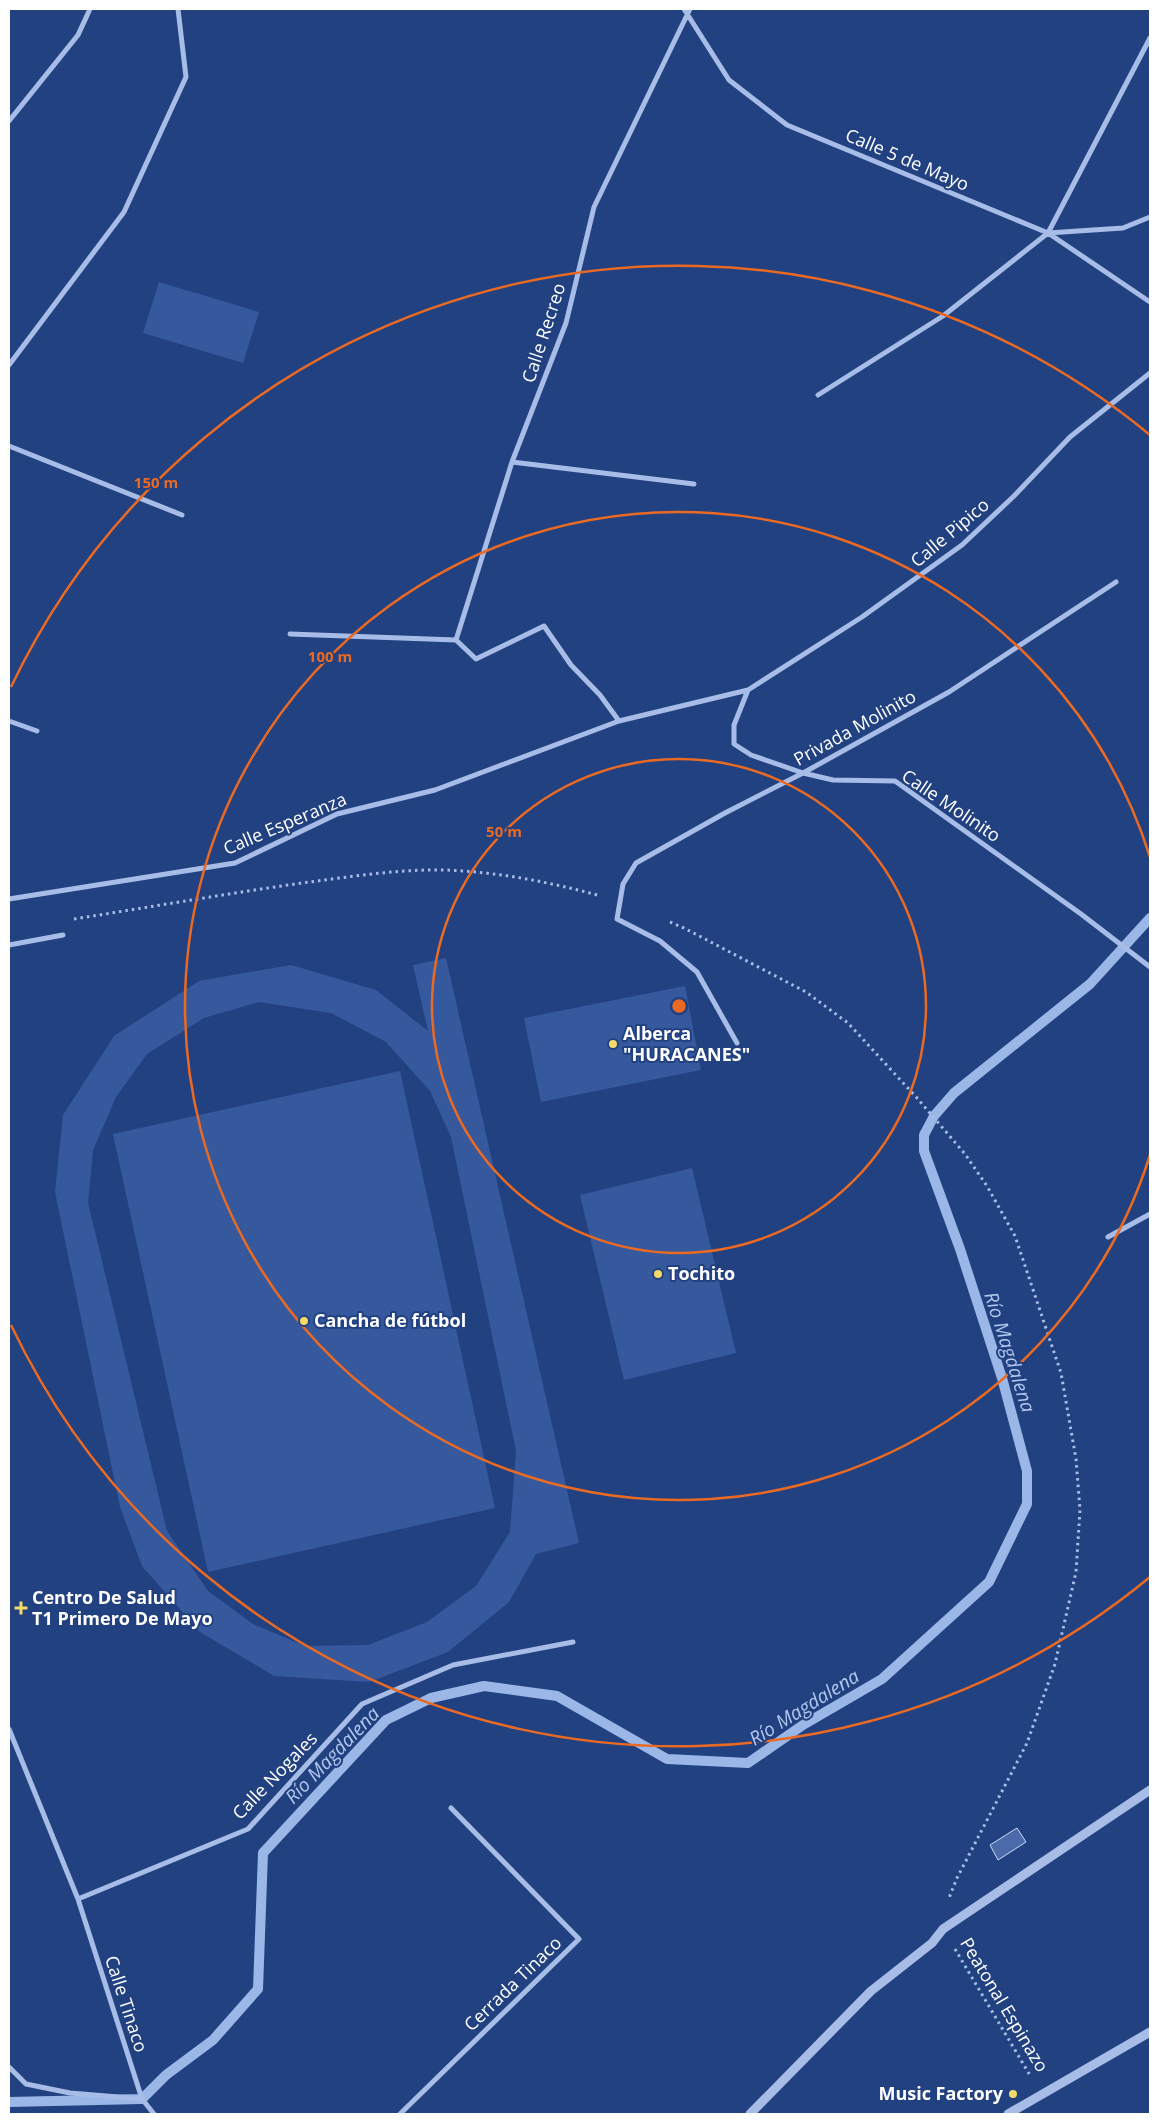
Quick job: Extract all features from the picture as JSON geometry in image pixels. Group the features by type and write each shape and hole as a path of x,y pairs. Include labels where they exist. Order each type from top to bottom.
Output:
{"street":[{"path":"9,121 78,35 90,9"},
{"path":"9,365 57,304 124,212 186,77 178,9"},
{"name":"Calle 5 de Mayo","path":"687,11 729,80 788,125 1048,233 1150,302"},
{"name":"Calle Recreo","path":"456,640 512,462 566,323 594,207 687,11"},
{"path":"818,395 943,316 1048,233 1150,38"},
{"path":"1048,233 1123,228 1150,217"},
{"name":"Calle Pipico","path":"748,690 862,617 962,545 1014,496 1070,437 1150,372"},
{"path":"9,446 182,515"},
{"path":"512,462 694,484"},
{"name":"Privada Molinito","path":"737,1043 696,972 660,941 617,919 623,884 636,863 949,692 1116,582"},
{"path":"290,634 456,640 476,659 544,626 571,665 600,695 619,721"},
{"name":"Calle Esperanza","path":"9,899 235,863 338,814 434,790 619,721 748,690"},
{"name":"Calle Molinito","path":"748,690 734,725 734,744 751,755 803,773 833,780 895,780 1081,914 1150,967"},
{"path":"9,721 36,731"},
{"path":"9,945 63,935"},
{"path":"1108,1237 1150,1214"},
{"name":"Calle Nogales","path":"78,1898 248,1829 362,1704 453,1665 572,1642"},
{"path":"9,1728 78,1898"},
{"path":"750,2114 872,1991 932,1943 943,1930 1150,1790"},
{"name":"Cerrada Tinaco","path":"400,2114 579,1939 450,1808"},
{"name":"Calle Tinaco","path":"78,1898 142,2099 154,2114"},
{"path":"1008,2114 1150,2032"},
{"path":"9,2067 26,2084 70,2093 142,2099"}],"path":[{"path":"70,920 227,894 377,873 444,870 515,876 556,884 596,895"},
{"path":"668,921 806,992 848,1023 917,1098 965,1154 987,1186 1015,1236 1061,1373 1076,1459 1080,1510 1076,1572 1055,1664 1027,1743 951,1893"},
{"name":"Peatonal Espinazo","path":"943,1930 1042,2095"}],"shaded area":[{"path":"159,282 259,312 243,363 143,333"},
{"path":"446,958 579,1543 536,1554 509,1602 448,1652 369,1682 274,1676 200,1632 142,1566 120,1507 55,1192 63,1115 114,1036 199,981 291,965 376,990 428,1031 413,965","holes":["259,1002 331,1013 386,1042 430,1091 451,1137 516,1451 510,1532 476,1586 427,1622 368,1645 305,1646 253,1624 208,1591 167,1531 88,1203 93,1150 116,1097 147,1054 204,1018"]},
{"name":"Alberca \"HURACANES\"","path":"685,986 701,1070 541,1102 524,1018"},
{"name":"Cancha de fútbol","path":"400,1071 495,1508 208,1572 113,1134"},
{"name":"Tochito","path":"692,1168 736,1353 624,1380 580,1195"}],"building":[{"path":"1017,1828 1026,1842 998,1860 990,1845"}],"waterway":[{"name":"Río Magdalena","path":"9,2102 142,2099 166,2075 213,2040 258,1989 263,1853 386,1720 431,1698 484,1686 557,1696 667,1759 748,1763 803,1725 882,1679 989,1582 1027,1504 1027,1471 1002,1378 960,1249 924,1151 924,1135 934,1116 954,1093 1090,984 1150,918"}],"place":[{"name":"Alberca \"HURACANES\"","path":"613,1044"},
{"name":"Tochito","path":"658,1274"},
{"name":"Cancha de fútbol","path":"304,1321"},
{"name":"Centro De Salud T1 Primero De Mayo","path":"21,1608"},
{"name":"Music Factory","path":"1013,2094"}]}
